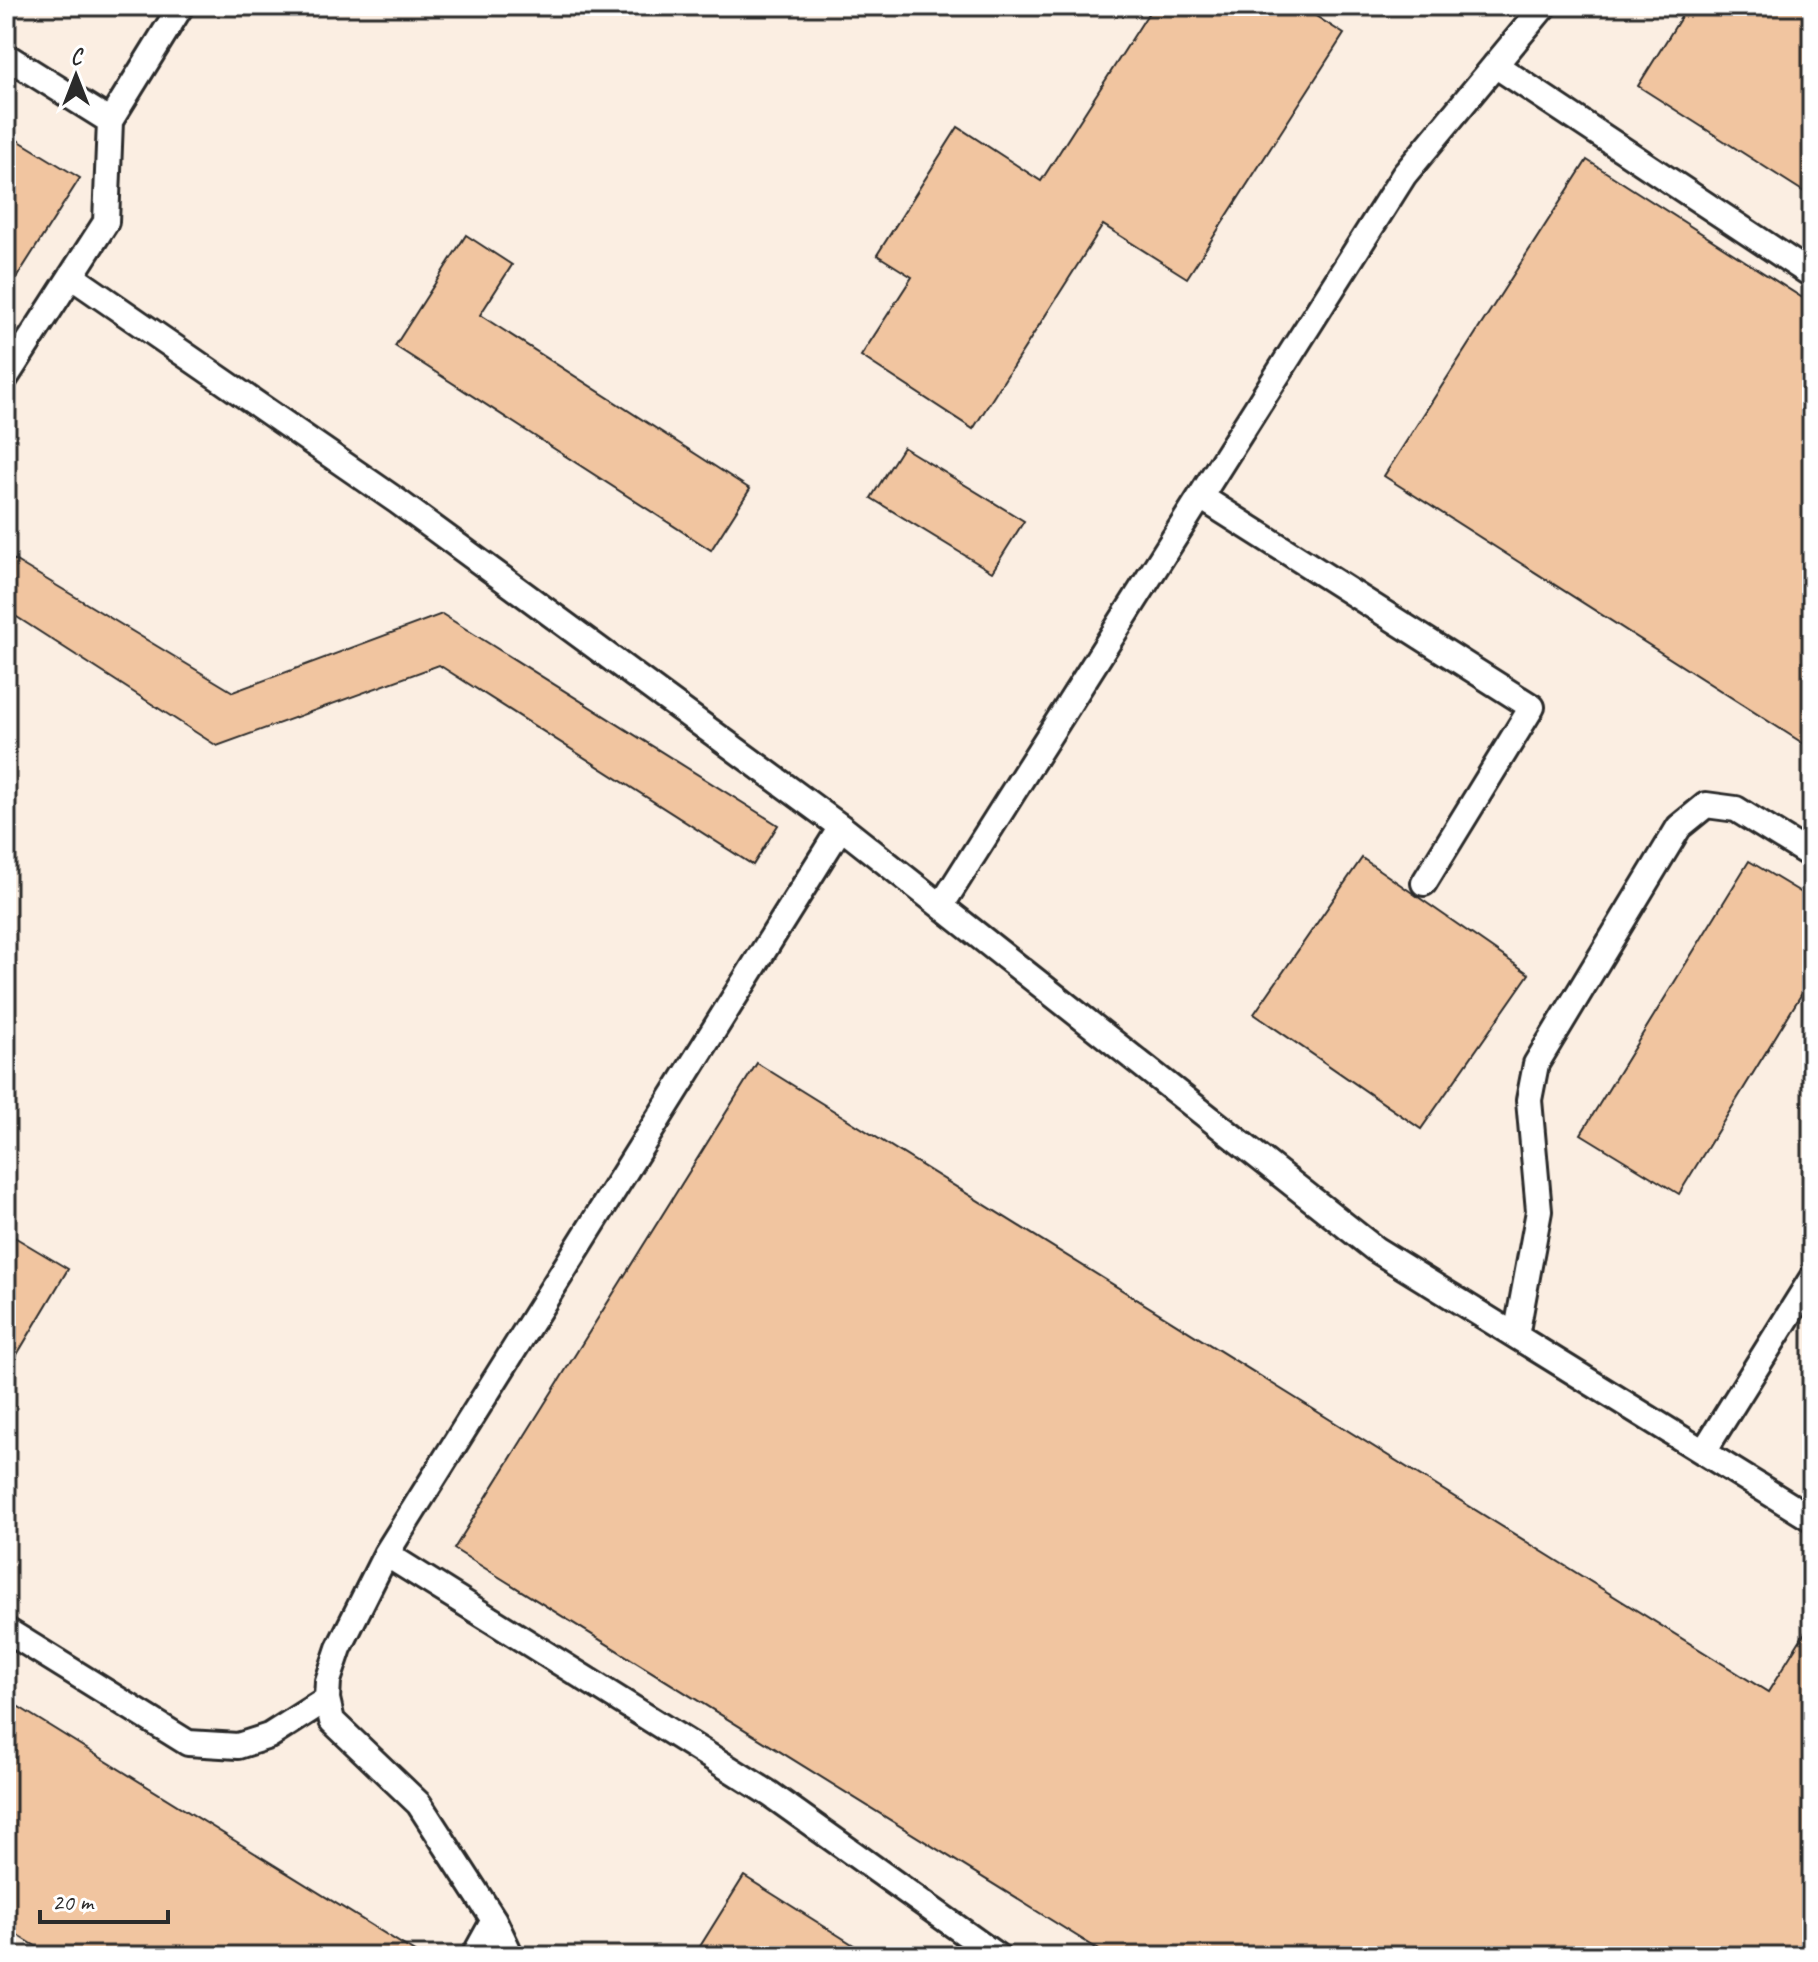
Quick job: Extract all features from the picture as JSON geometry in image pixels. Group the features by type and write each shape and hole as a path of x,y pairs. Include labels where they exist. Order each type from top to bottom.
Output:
{"lane":[{"path":"6,377 106,222 110,121 181,6"},
{"path":"941,906 1404,175 1544,6"},
{"path":"6,56 110,121"},
{"path":"1495,65 1812,275"},
{"path":"71,276 397,501 841,827 1375,1249 1812,1519"},
{"path":"1201,497 1532,707 1424,883"},
{"path":"1516,1336 1539,1211 1529,1100 1536,1064 1679,827 1706,805 1736,809 1812,856"},
{"path":"511,1956 494,1920 419,1804 332,1721 327,1699 328,1681 339,1648 386,1554 841,827"},
{"path":"1704,1451 1812,1278"},
{"path":"386,1554 770,1794 997,1956"},
{"path":"6,1630 188,1743 238,1746 269,1736 327,1699"},
{"path":"474,1956 494,1920"}],"shaded area":[{"path":"6,6 1812,6 1812,1956 6,1956"}],"building":[{"path":"1153,6 1300,6 1344,34 1187,278 1103,225 973,429 861,356 912,277 877,255 958,127 1041,181"},
{"path":"1688,6 1812,6 1812,197 1638,86"},
{"path":"6,133 80,178 6,294"},
{"path":"1587,160 1812,304 1812,749 1384,476"},
{"path":"466,235 512,265 480,315 750,489 711,550 395,346"},
{"path":"903,447 1024,521 992,572 871,498"},
{"path":"6,555 233,692 442,614 778,825 753,865 439,665 217,746 6,610"},
{"path":"1362,858 1529,974 1421,1129 1254,1014"},
{"path":"1749,861 1812,899 1812,977 1679,1194 1581,1134"},
{"path":"757,1063 1768,1692 1812,1621 1812,1956 1109,1956 454,1549"},
{"path":"6,1232 68,1269 6,1373"},
{"path":"6,1699 421,1956 52,1956 6,1928"},
{"path":"744,1876 871,1956 694,1956"}]}
